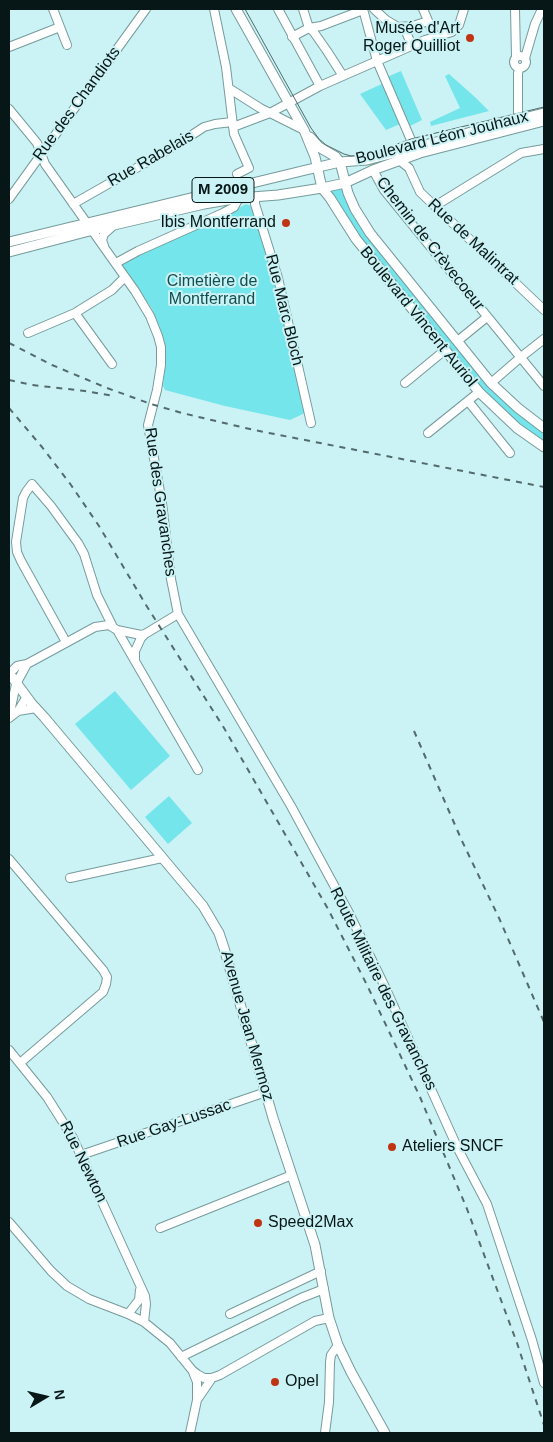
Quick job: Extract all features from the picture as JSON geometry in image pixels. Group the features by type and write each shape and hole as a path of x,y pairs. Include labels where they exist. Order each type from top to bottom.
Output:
{"main road":[{"name":"Boulevard Léon Jouhaux","path":"236,9 292,101 313,153 314,168 340,162 367,160 413,151 544,121"},
{"name":"Boulevard Léon Jouhaux","path":"304,130 319,147 336,157 349,181 399,160 413,151 544,113"},
{"path":"506,131 518,119 528,126"},
{"name":"Boulevard Vincent Auriol","path":"314,168 322,188 356,239 479,392 517,428 544,447"},
{"name":"M 2009","path":"9,252 90,226 314,168"},
{"name":"Boulevard Vincent Auriol","path":"349,181 348,193 370,233 491,383 518,408 544,428"},
{"name":"M 2009","path":"9,242 90,226 115,225 204,204 239,198 278,195 322,188 349,181"},
{"name":"Avenue Jean Mermoz","path":"9,674 26,698 203,906 219,933 266,1092 315,1245 329,1318 338,1345 351,1372 385,1433"}],"street":[{"path":"53,9 67,45"},
{"name":"Rue des Chandiots","path":"9,199 146,9"},
{"path":"278,9 320,86"},
{"path":"292,37 309,28 321,26 363,9 377,61 413,151 409,168"},
{"path":"374,9 386,20 398,27 413,26 427,14 435,37"},
{"name":"Rue Rabelais","path":"73,204 175,146 204,127 215,124 232,124 270,113 320,86 412,46 452,32 459,25 464,9"},
{"path":"515,9 516,57 514,64 520,69"},
{"path":"518,119 518,73 526,65 525,58 542,9"},
{"path":"306,10 309,28 313,31 343,76"},
{"path":"214,13 230,89 234,134 249,168 237,174"},
{"path":"9,47 60,27"},
{"path":"404,27 412,46"},
{"path":"516,57 525,58"},
{"path":"230,89 250,102 304,130"},
{"name":"Rue des Gravanches","path":"9,109 37,143 45,164 116,263 150,316 156,331 162,357 157,390 148,425 162,503 171,580 178,614"},
{"path":"435,206 521,153 544,149"},
{"name":"Rue de Malintrat","path":"399,160 409,168 420,192 544,310"},
{"name":"Chemin de Crèvecoeur","path":"373,170 384,190 544,386"},
{"name":"Rue Marc Bloch","path":"255,197 255,204 278,278 311,423"},
{"path":"116,263 138,251 223,213 234,207 239,198"},
{"path":"105,248 102,240 104,234 115,225"},
{"path":"28,333 75,313 112,290 125,277"},
{"path":"75,313 112,364"},
{"name":"Chemin de Crèvecoeur","path":"460,339 487,317"},
{"path":"491,383 544,339"},
{"path":"405,383 445,350"},
{"path":"428,433 479,392"},
{"path":"468,401 510,453"},
{"path":"66,642 17,552 16,542 24,498 32,484 78,543 84,554 97,595 198,770"},
{"path":"136,663 135,651 141,638 178,614"},
{"name":"Route Militaire des Gravanches","path":"178,614 291,806 349,913 386,987 458,1149 486,1204 532,1340 544,1383"},
{"path":"9,674 17,666 27,664 96,627 109,625 115,629 138,635 147,633"},
{"path":"9,662 17,666"},
{"path":"9,717 16,684 27,664"},
{"path":"18,711 26,698"},
{"path":"9,717 18,711 36,708"},
{"path":"70,878 162,858"},
{"path":"9,859 107,977 103,992 20,1063"},
{"name":"Rue Newton","path":"9,1050 48,1097 81,1155 146,1300 144,1322"},
{"name":"Rue Gay-Lussac","path":"81,1155 266,1092"},
{"path":"160,1228 292,1175"},
{"path":"9,1222 51,1271 67,1286 89,1299 144,1322 170,1343 192,1370 197,1382 197,1400 190,1433"},
{"path":"230,1314 321,1271"},
{"path":"128,1314 139,1300 139,1285"},
{"path":"181,1356 301,1298 324,1289"},
{"path":"192,1370 204,1378 220,1375 315,1321 329,1318"},
{"path":"325,1433 331,1355 338,1345"},
{"path":"197,1400 212,1378"}],"green space":[{"path":"401,71 422,120 408,127 387,77"},
{"path":"449,74 489,111 431,126 430,122 460,108 445,76"},
{"path":"384,83 400,124 386,130 360,94"},
{"path":"343,186 347,198 487,383 544,432 544,443 522,428 488,397 361,241 329,190"},
{"name":"Cimetière de Montferrand","path":"246,204 251,206 275,282 305,413 290,420 225,406 165,390 163,386 166,352 164,339 152,309 122,265 138,254 224,216"},
{"path":"115,691 170,756 131,790 75,724"},
{"path":"169,796 192,823 168,844 145,817"}],"tram line":[{"path":"245,9 311,128 326,145 344,154 351,156 367,155 411,139 544,107"}],"railway":[{"path":"9,343 52,365 107,388 182,413 254,430 544,487"},
{"path":"9,380 114,396"},
{"path":"9,408 71,485 99,526 146,605 224,728 328,909 367,985 420,1097 467,1209 517,1343 544,1425"},
{"path":"414,731 544,1022"}],"place":[{"name":"Musée d'Art Roger Quilliot","path":"470,38"},
{"name":"Ibis Montferrand","path":"286,223"},
{"name":"Ateliers SNCF","path":"392,1147"},
{"name":"Speed2Max","path":"258,1223"},
{"name":"Opel","path":"275,1382"}]}
